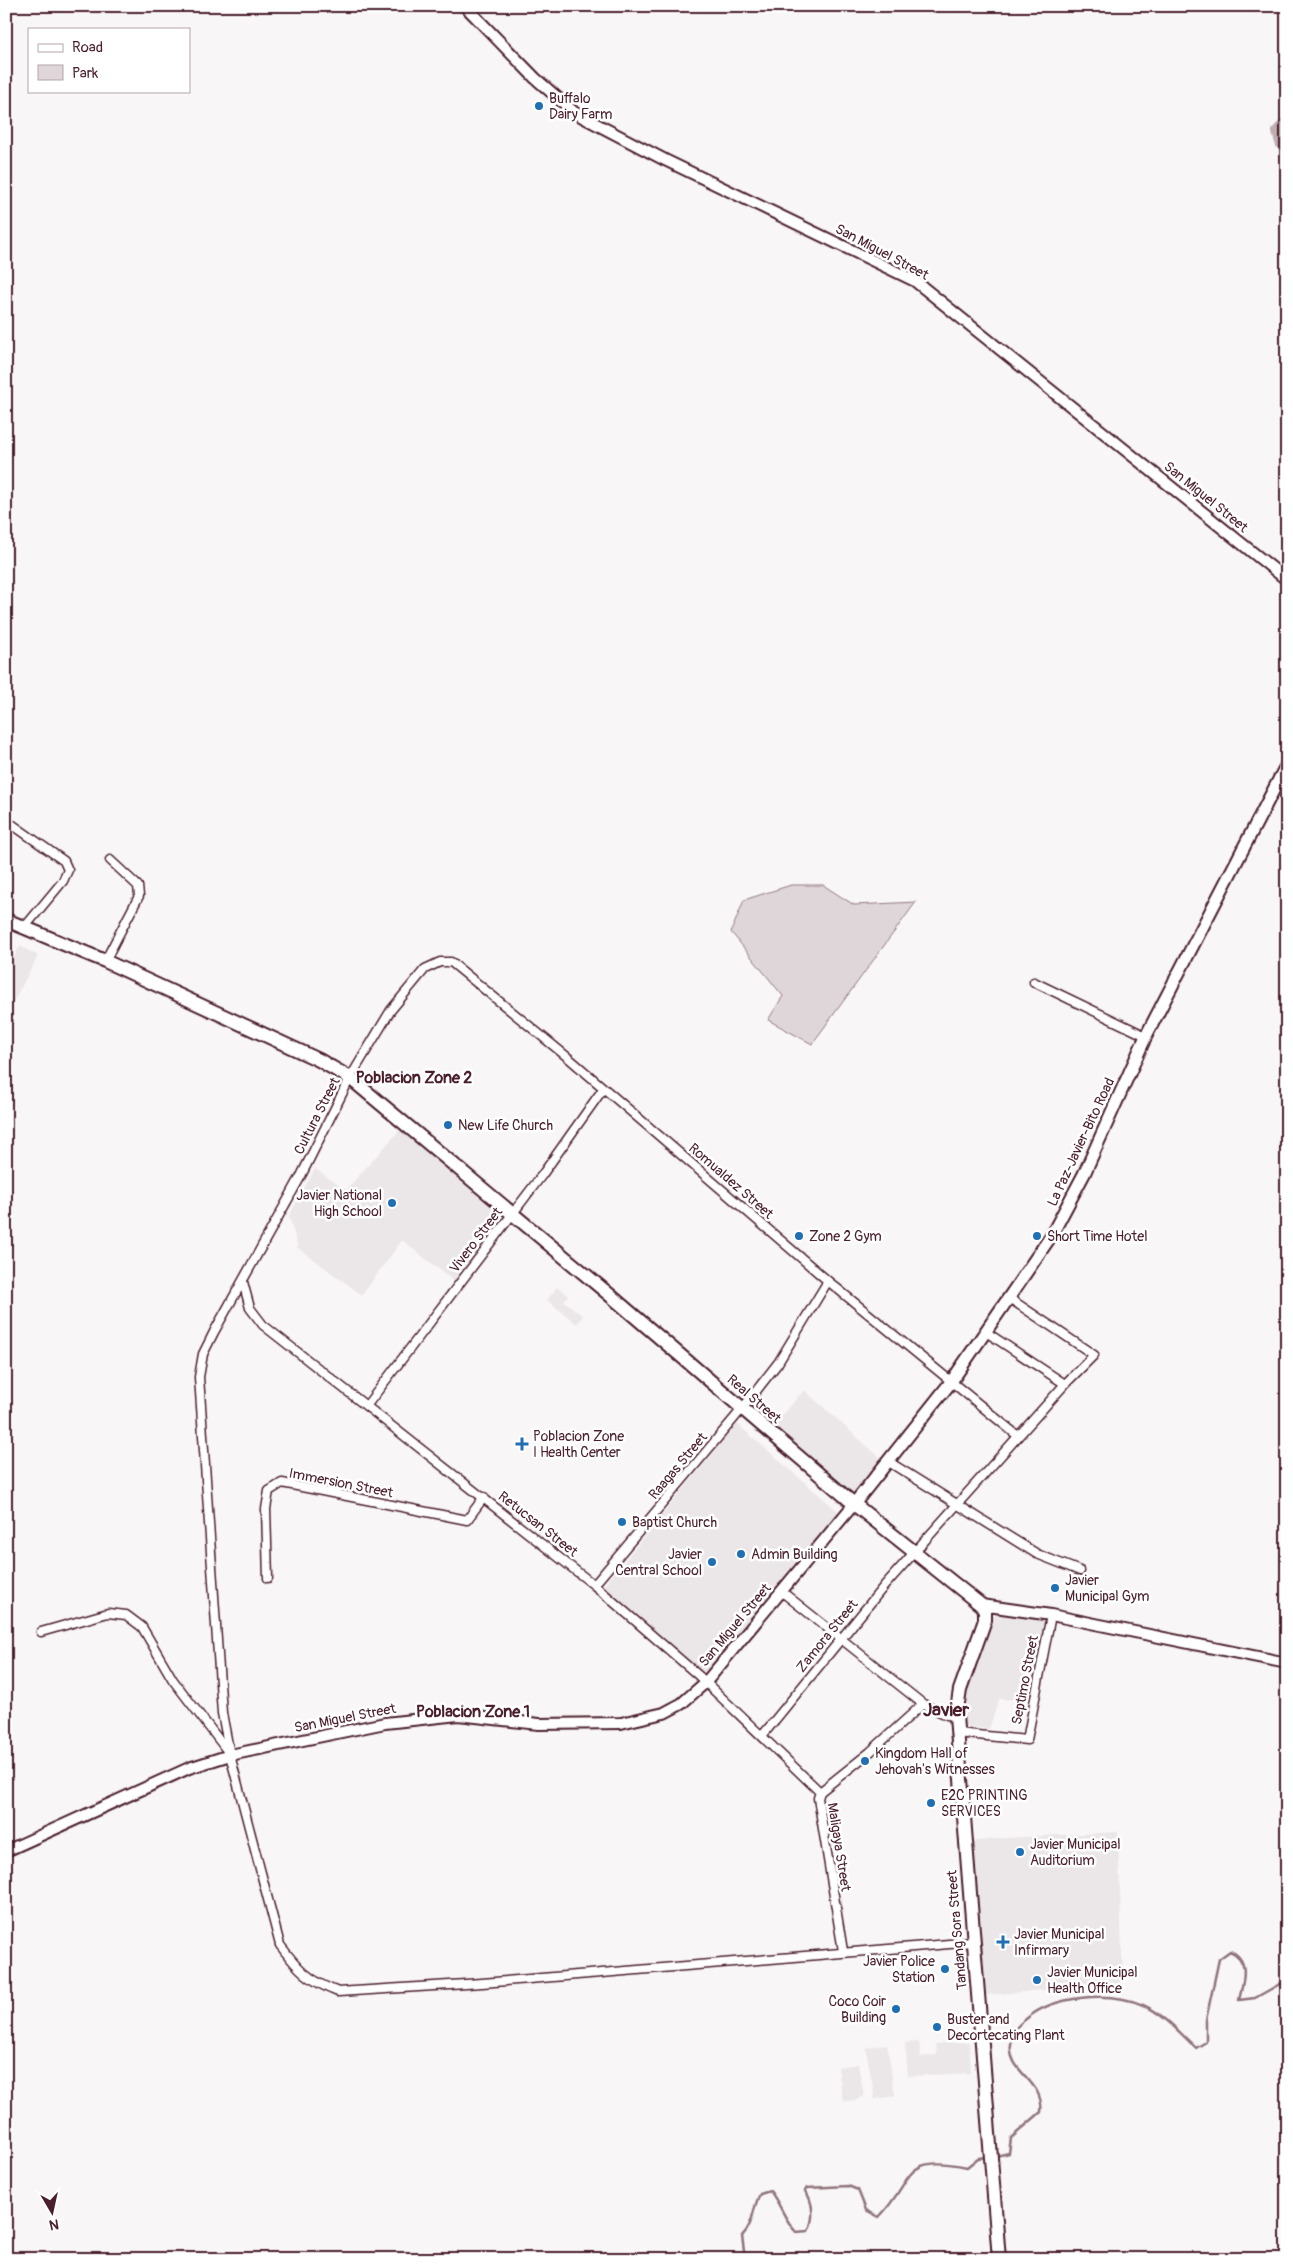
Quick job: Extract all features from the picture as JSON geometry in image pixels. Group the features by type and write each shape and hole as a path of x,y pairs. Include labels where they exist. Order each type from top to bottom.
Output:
{"main road":[{"name":"La Paz-Javier-Bito Road","path":"854,1504 951,1382 1061,1219 1102,1135 1146,1036 1287,764"},
{"name":"Real Street","path":"6,920 105,962 319,1060 350,1078 512,1212 854,1504 913,1553 981,1605"},
{"name":"Tandang Sora Street","path":"981,1605 985,1612 985,1620 960,1690 956,1716 999,2259"}],"street":[{"name":"San Miguel Street","path":"465,6 536,78 574,113 665,160 915,282 1287,580"},
{"path":"13,824 64,861 68,870 64,881 24,928"},
{"path":"105,962 139,896 138,886 110,860"},
{"name":"Romualdez Street","path":"425,969 440,962 451,962 461,968 603,1089 617,1098 828,1281 1018,1436"},
{"name":"Cultura Street","path":"425,969 391,1010 350,1078 301,1176 204,1354 198,1377 222,1712 230,1755 280,1944 298,1969 320,1985 338,1992 482,1983 843,1951 973,1942"},
{"path":"1034,982 1146,1036"},
{"name":"Vivero Street","path":"367,1405 542,1175 603,1089"},
{"name":"Raagas Street","path":"594,1585 742,1409 778,1362 828,1281"},
{"name":"Retucsan Street","path":"243,1282 250,1308 263,1325 594,1585 706,1682 820,1792"},
{"path":"958,1505 1064,1384 1094,1355 1009,1298"},
{"path":"986,1332 1064,1384"},
{"path":"889,1462 1037,1554 1080,1571"},
{"name":"Immersion Street","path":"268,1578 266,1509 269,1491 282,1483 468,1520 484,1497"},
{"name":"San Miguel Street","path":"6,1851 188,1768 230,1755 385,1723 458,1715 538,1724 621,1723 645,1720 664,1713 681,1704 706,1682 854,1504"},
{"name":"Zamora Street","path":"762,1736 913,1553 958,1505"},
{"path":"782,1591 922,1704 946,1715 956,1716"},
{"path":"981,1605 1051,1615 1287,1663"},
{"path":"41,1632 108,1613 126,1615 142,1627 173,1680 230,1755"},
{"name":"Septimo Street","path":"957,1733 1026,1740 1051,1615"},
{"name":"Maligaya Street","path":"843,1951 818,1798 820,1792 870,1752 922,1704"}],"shaded area":[{"path":"20,946 38,956 13,1002 6,999 6,972"},
{"name":"Javier National High School","path":"400,1130 507,1219 455,1282 402,1240 362,1295 298,1248 289,1216 315,1169 346,1190"},
{"path":"557,1287 568,1295 564,1301 583,1316 577,1324 547,1300"},
{"path":"804,1390 886,1463 854,1499 772,1428"},
{"name":"Javier Central School","path":"737,1424 840,1513 706,1675 603,1587"},
{"path":"1005,1611 1049,1618 1030,1700 999,1699 989,1729 962,1726 966,1678 991,1620 997,1613"},
{"path":"1118,1832 1123,1983 986,1995 978,1941 971,1842 1005,1838"},
{"path":"919,2042 921,2057 937,2055 936,2044 969,2042 971,2073 908,2076 905,2043"},
{"path":"887,2044 895,2096 875,2099 866,2048"},
{"path":"858,2064 864,2097 858,2098 858,2100 843,2101 838,2067"}],"green space":[{"path":"791,885 823,885 854,905 916,902 812,1044 768,1020 783,996 731,932 744,900"}],"waterway":[{"path":"1287,125 1280,132 1283,142 1287,143"},
{"path":"996,2156 1009,2153 1011,2138 1041,2112 1041,2101 1037,2092 1020,2070 1011,2054 1011,2045 1016,2029 1023,2021 1038,2011 1066,2000 1082,1998 1114,1998 1129,2001 1143,2005 1158,2013 1196,2048 1206,2042 1206,2020 1219,1959 1230,1951 1241,1960 1244,1972 1239,2000 1255,1998 1287,1980"},
{"path":"745,2259 742,2236 749,2226 760,2194 770,2191 796,2232 808,2231 812,2211 810,2200 805,2191 807,2188 848,2186 858,2190 866,2210 879,2217 905,2181 920,2167 930,2164 967,2167 978,2158 988,2157"}],"place":[{"name":"Buffalo Dairy Farm","path":"539,106"},
{"name":"New Life Church","path":"448,1125"},
{"name":"Javier National High School","path":"392,1203"},
{"name":"Zone 2 Gym","path":"799,1236"},
{"name":"Short Time Hotel","path":"1037,1236"},
{"name":"Poblacion Zone I Health Center","path":"522,1444"},
{"name":"Baptist Church","path":"622,1522"},
{"name":"Admin Building","path":"741,1554"},
{"name":"Javier Central School","path":"712,1562"},
{"name":"Javier Municipal Gym","path":"1055,1588"},
{"name":"Kingdom Hall of Jehovah's Witnesses","path":"865,1761"},
{"name":"E2C PRINTING SERVICES","path":"931,1803"},
{"name":"Javier Municipal Auditorium","path":"1020,1852"},
{"name":"Javier Municipal Infirmary","path":"1003,1942"},
{"name":"Javier Police Station","path":"945,1969"},
{"name":"Javier Municipal Health Office","path":"1037,1980"},
{"name":"Coco Coir Building","path":"896,2009"},
{"name":"Buster and Decortecating Plant","path":"937,2027"}],"district":[{"name":"Poblacion Zone 2","path":"414,1078"},
{"name":"Javier","path":"946,1710"},
{"name":"Poblacion Zone 1","path":"473,1712"}]}
